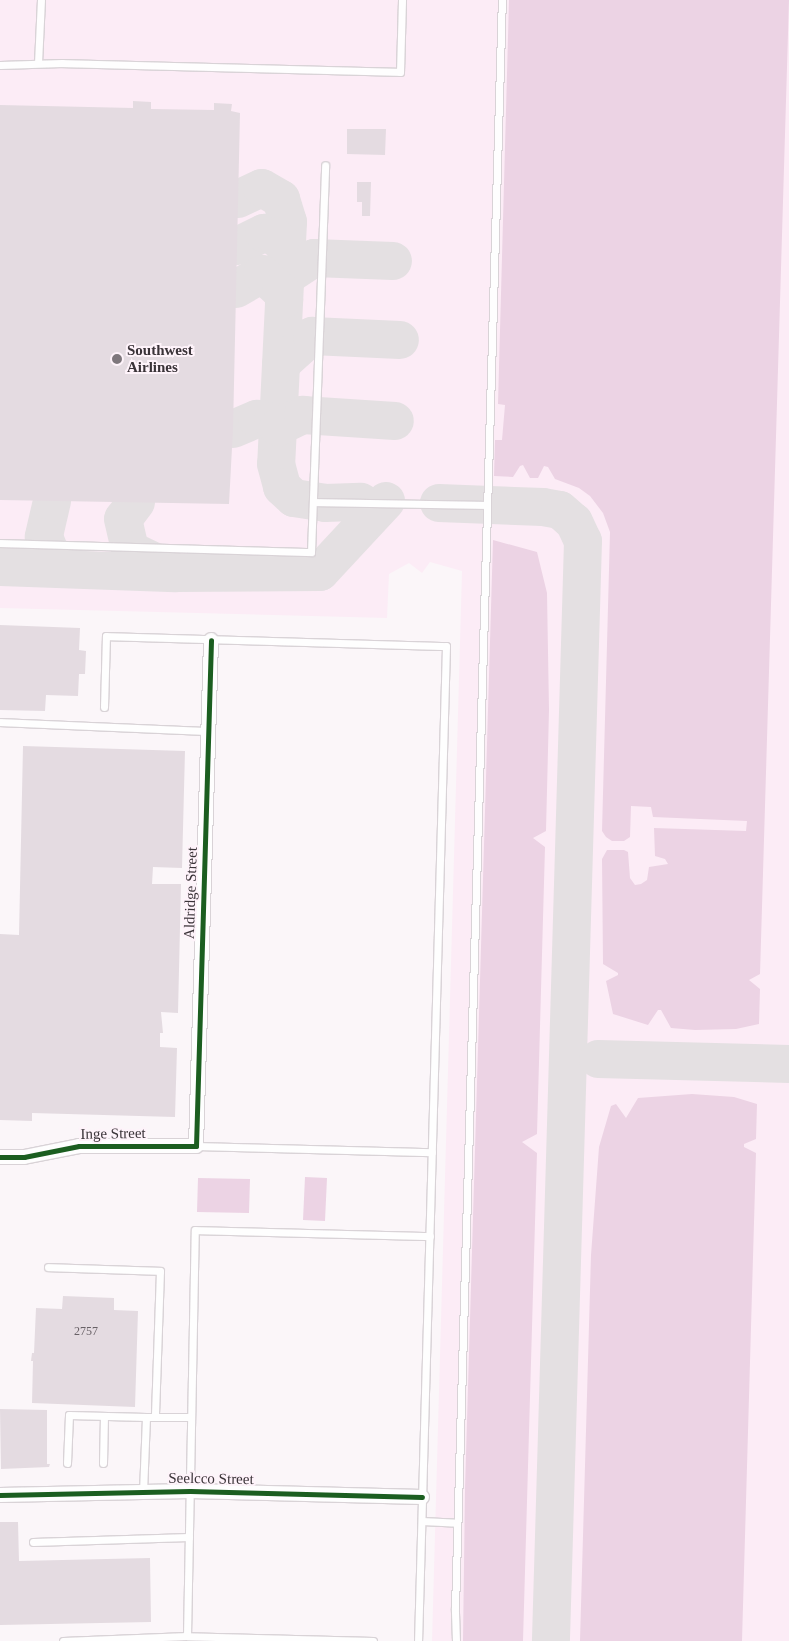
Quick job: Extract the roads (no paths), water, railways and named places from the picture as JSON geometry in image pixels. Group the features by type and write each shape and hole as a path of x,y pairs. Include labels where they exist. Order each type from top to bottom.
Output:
{"street":[{"name":"Aldridge Street","path":"196,1146 211,640"},
{"name":"Inge Street","path":"0,1156 24,1157 79,1146 196,1146"},
{"name":"Seelcco Street","path":"0,1495 190,1491 422,1497"}],"lane":[{"path":"38,63 41,0"},
{"path":"0,65 38,63 400,72 402,0"},
{"path":"456,1641 457,1523 502,0"},
{"path":"0,543 311,552 325,165"},
{"path":"313,502 486,505"},
{"path":"104,707 106,636 446,646 418,1641"},
{"path":"0,722 208,731"},
{"path":"196,1146 432,1152"},
{"path":"187,1636 195,1230 430,1236"},
{"path":"48,1267 160,1271 156,1417"},
{"path":"67,1463 69,1416 191,1417"},
{"path":"103,1464 104,1416"},
{"path":"143,1492 146,1418"},
{"path":"422,1521 457,1523"},
{"path":"33,1542 189,1537"},
{"path":"63,1641 187,1636 373,1641"}],"place":[{"name":"Southwest Airlines","path":"117,359"}]}
